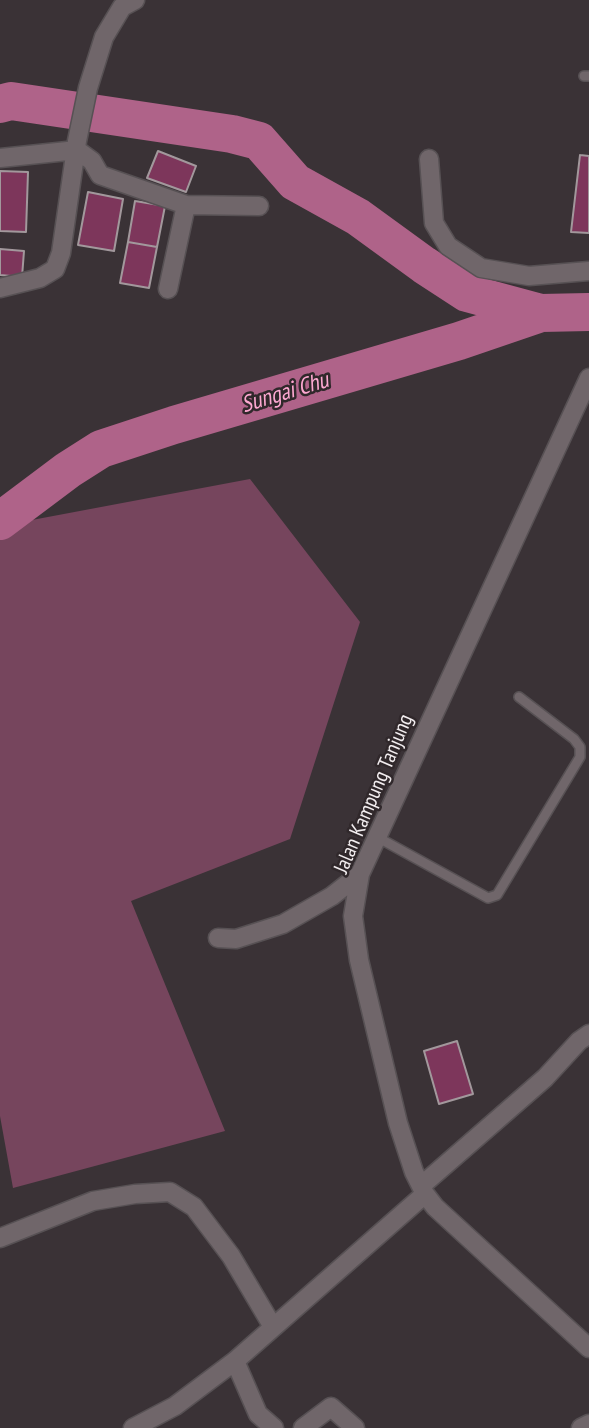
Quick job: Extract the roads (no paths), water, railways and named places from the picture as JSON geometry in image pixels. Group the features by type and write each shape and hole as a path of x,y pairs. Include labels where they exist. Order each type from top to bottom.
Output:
{"street":[{"path":"0,288 40,278 55,269 61,253 88,89 104,37 122,7 135,0"},
{"path":"0,158 77,145"},
{"path":"77,145 100,174 187,205 259,206"},
{"path":"429,159 434,223 448,246 481,268 529,276 589,271"},
{"path":"168,289 187,205"},
{"name":"Jalan Kampung Tanjung","path":"589,378 360,874 353,916 359,960 398,1123 414,1172 423,1190 435,1207 589,1348"},
{"path":"218,938 236,939 283,924 332,896 360,874"},
{"path":"133,1428 175,1406 235,1361 545,1078 579,1041 589,1034"},
{"path":"0,1238 93,1201 170,1192 194,1207 232,1256 273,1328"},
{"path":"235,1361 258,1413 274,1428"},
{"path":"303,1428 331,1407 355,1428"},
{"path":"581,1428 589,1424"}],"lane":[{"path":"377,838 488,898 497,895 580,757 580,747 575,739 519,697"}],"waterway":[{"path":"0,104 11,101 232,134 259,141 295,182 358,217 467,293 541,313"},
{"name":"Sungai Chu","path":"0,521 101,449 459,341 541,313 589,312"}]}
